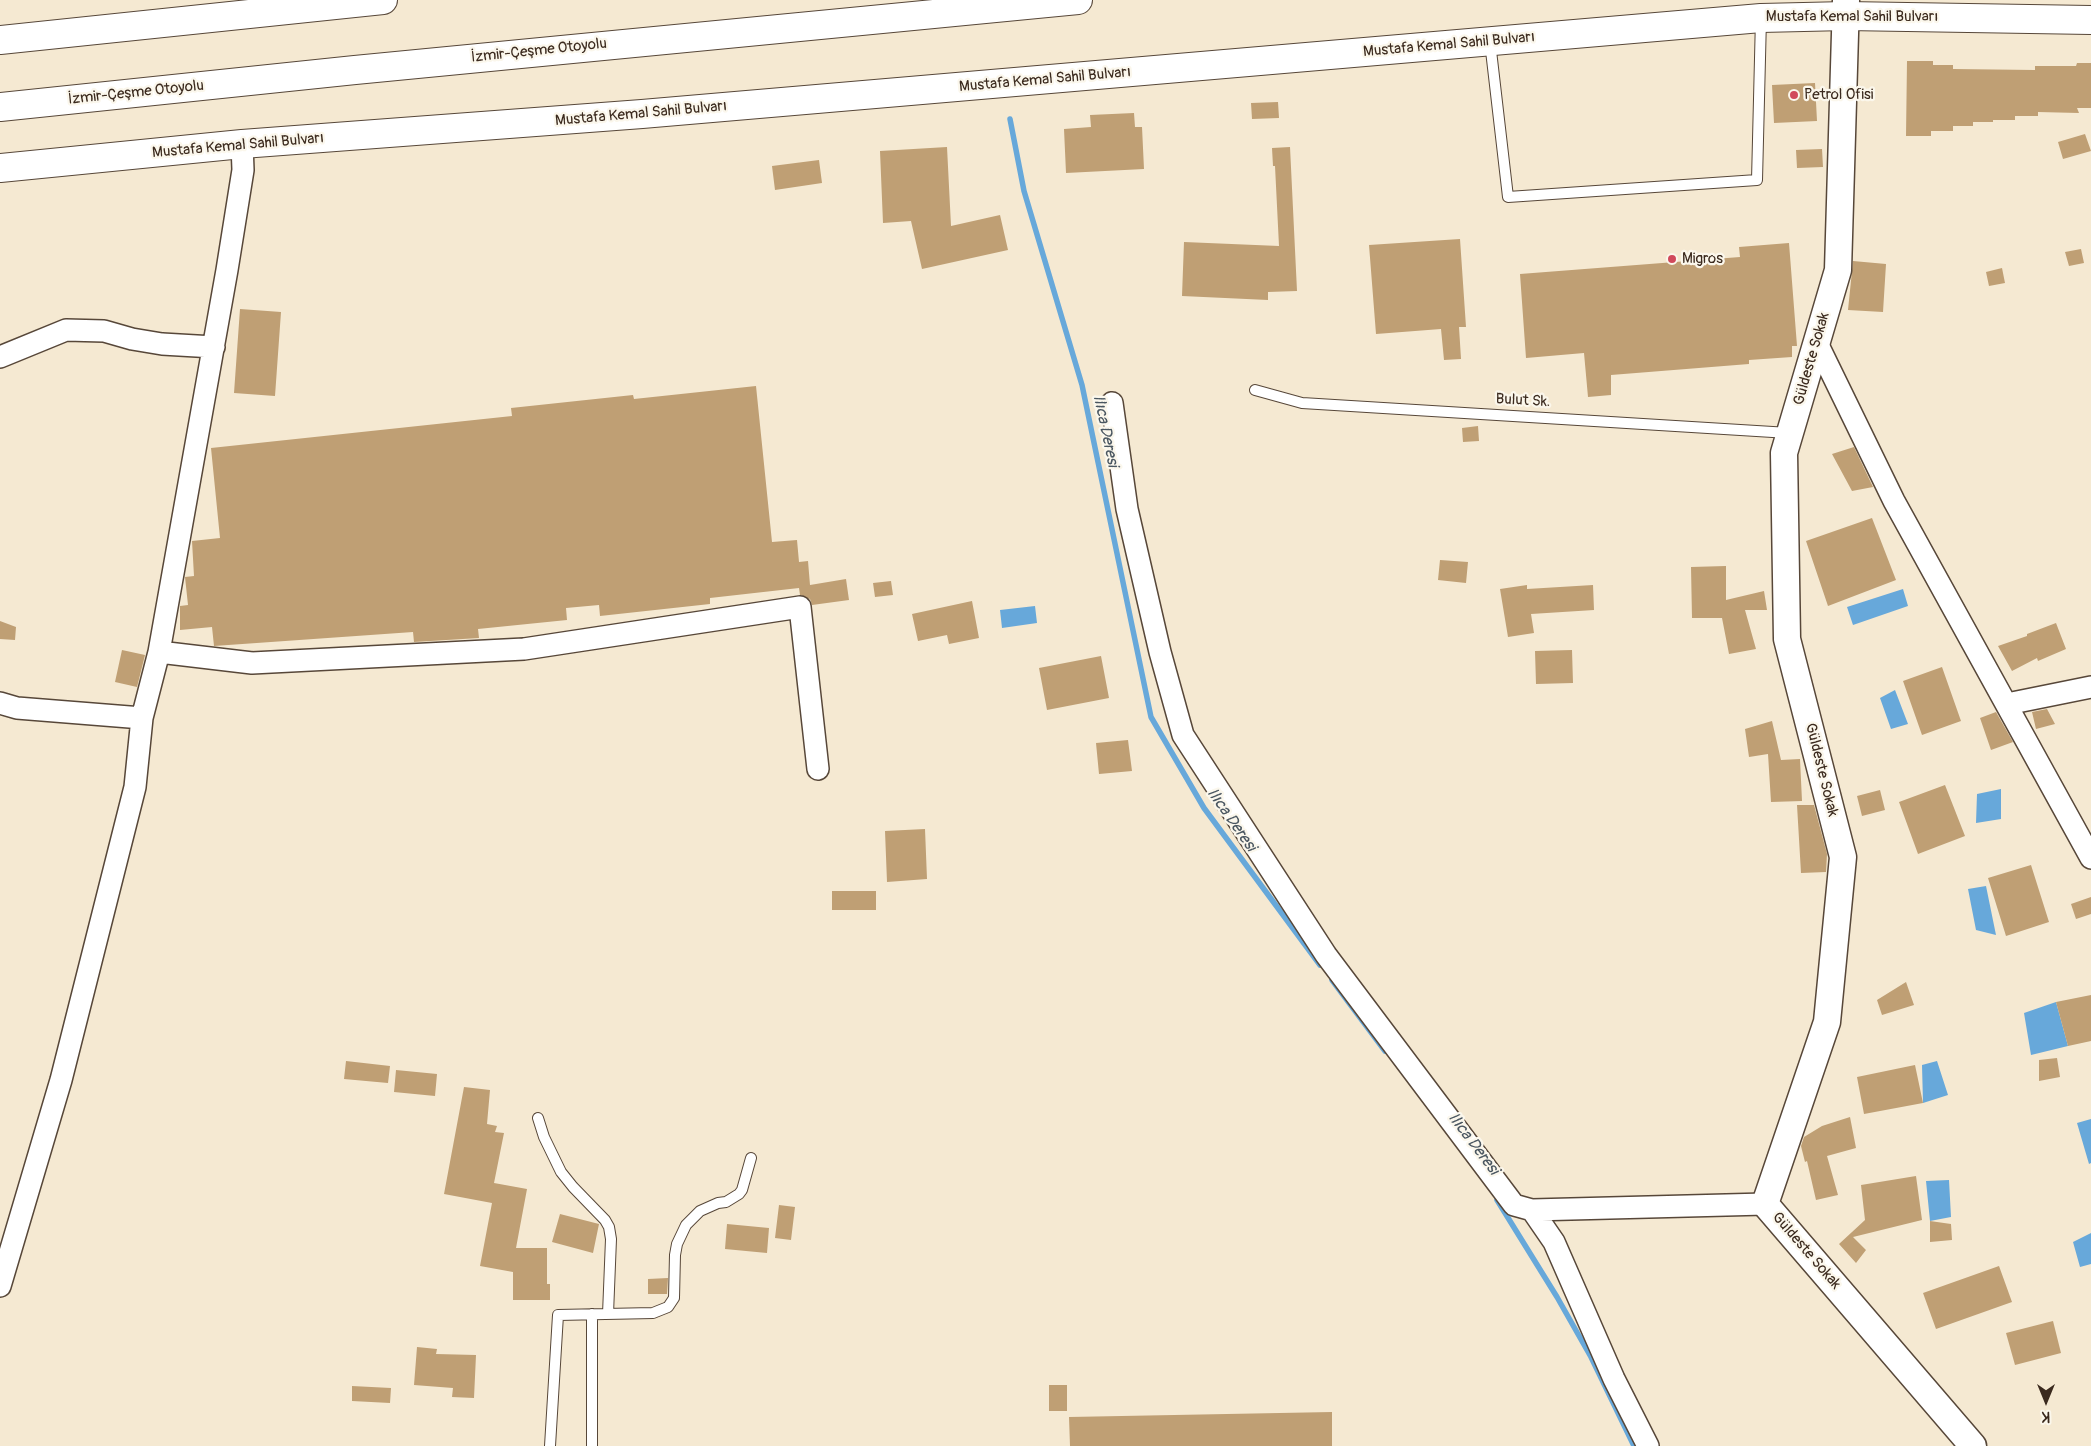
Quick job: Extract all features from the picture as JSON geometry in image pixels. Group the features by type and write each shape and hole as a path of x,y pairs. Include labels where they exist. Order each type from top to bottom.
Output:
{"main road":[{"path":"0,40 382,0"},
{"name":"İzmir-Çeşme Otoyolu","path":"0,107 384,67 1078,0"},
{"name":"Mustafa Kemal Sahil Bulvarı","path":"0,168 242,144 652,113 1761,18 1846,8 2091,20"}],"street":[{"name":"Güldeste Sokak","path":"1846,8 1838,270 1784,453 1787,639 1844,857 1827,1022 1765,1204 1974,1446"},
{"path":"0,1286 61,1080 135,787 142,718 159,652 214,347 243,170 242,144"},
{"path":"0,357 66,330 104,331 132,339 162,344 214,347"},
{"path":"1816,342 1894,501 2091,858"},
{"path":"1112,403 1127,509 1160,652 1183,735 1326,955 1514,1205 1532,1210 1765,1204"},
{"path":"159,652 252,663 524,649 800,607 818,769"},
{"path":"2007,704 2091,687"},
{"path":"0,703 17,708 142,718"},
{"path":"1532,1210 1554,1242 1614,1379 1648,1446"}],"lane":[{"path":"1490,41 1508,197 1757,180 1761,18"},
{"name":"Bulut Sk.","path":"1255,390 1302,403 1790,433"},
{"path":"538,1118 544,1137 562,1172 573,1187 609,1226 611,1239 608,1314"},
{"path":"550,1446 558,1315 653,1313 668,1307 674,1298 675,1255 681,1234 686,1225 700,1211 726,1202 739,1194 742,1190 751,1158"},
{"path":"592,1314 592,1446"}],"water":[{"path":"1903,589 1908,606 1853,625 1847,607"},
{"path":"1035,606 1037,623 1002,628 1000,610"},
{"path":"1895,690 1908,724 1891,729 1880,698"},
{"path":"2001,789 2001,819 1976,823 1977,794"},
{"path":"1986,886 1996,935 1976,930 1968,889"},
{"path":"2056,1002 2068,1046 2031,1055 2024,1013"},
{"path":"1937,1061 1948,1095 1923,1103 1922,1065"},
{"path":"2091,1119 2091,1163 2089,1164 2077,1123"},
{"path":"1949,1180 1951,1217 1930,1221 1926,1181"},
{"path":"2091,1233 2091,1264 2080,1267 2073,1242"}],"building":[{"path":"1907,61 1933,61 1933,65 1953,65 1953,69 2035,70 2035,66 2076,66 2077,63 2091,63 2091,108 2077,108 2079,113 2038,112 2038,116 2015,116 2015,120 1993,120 1993,122 1973,122 1973,126 1953,126 1953,131 1931,131 1931,136 1906,136"},
{"path":"1815,83 1817,121 1774,123 1772,85"},
{"path":"1278,102 1279,118 1252,119 1251,103"},
{"path":"1134,113 1135,127 1142,127 1144,169 1066,173 1064,129 1091,127 1090,115"},
{"path":"2085,134 2091,151 2063,159 2058,142"},
{"path":"947,147 951,226 1000,215 1008,250 922,269 911,221 883,223 880,151"},
{"path":"1290,147 1297,291 1268,292 1268,300 1182,296 1184,242 1279,246 1275,166 1273,166 1272,148"},
{"path":"1822,149 1823,167 1797,168 1796,150"},
{"path":"819,160 822,183 775,190 772,166"},
{"path":"1460,239 1466,327 1459,327 1461,359 1444,360 1441,329 1376,334 1369,245"},
{"path":"1789,243 1797,346 1792,346 1792,357 1749,360 1749,364 1611,375 1611,395 1588,397 1584,353 1526,358 1520,274 1740,257 1739,247"},
{"path":"2081,249 2084,263 2069,266 2065,252"},
{"path":"1853,261 1886,264 1883,312 1848,310"},
{"path":"2002,268 2005,283 1989,286 1986,272"},
{"path":"240,309 281,312 275,396 234,393"},
{"path":"756,386 772,542 797,540 799,562 808,561 810,585 846,579 849,600 812,605 810,599 800,595 799,588 710,598 710,604 600,616 599,605 566,608 567,620 478,629 479,638 414,642 413,632 214,646 212,627 180,630 180,606 188,605 185,577 194,576 192,541 220,538 211,448 512,416 511,408 633,395 634,399"},
{"path":"1478,426 1479,441 1463,442 1462,428"},
{"path":"1854,447 1873,487 1852,491 1832,454"},
{"path":"1872,518 1896,580 1828,606 1806,541"},
{"path":"1440,560 1468,562 1466,583 1438,580"},
{"path":"1726,566 1726,600 1764,591 1767,610 1745,610 1756,649 1729,654 1722,618 1692,618 1691,567"},
{"path":"891,581 893,595 875,597 873,583"},
{"path":"1527,585 1527,589 1593,585 1594,610 1531,614 1534,633 1508,637 1500,589"},
{"path":"972,601 979,638 949,644 947,635 918,641 912,614"},
{"path":"0,621 16,627 15,640 0,639"},
{"path":"2056,623 2066,649 2038,661 2037,658 2012,671 1998,646"},
{"path":"122,650 145,655 137,687 115,682"},
{"path":"1572,650 1573,683 1536,684 1535,651"},
{"path":"1101,656 1109,698 1047,710 1039,668"},
{"path":"1942,667 1961,721 1922,735 1903,681"},
{"path":"2047,709 2055,724 2036,729 2032,712"},
{"path":"1996,712 2013,742 1991,750 1980,718"},
{"path":"1772,721 1781,760 1800,759 1802,801 1771,802 1768,754 1749,757 1745,729"},
{"path":"1128,740 1132,771 1099,774 1096,743"},
{"path":"1945,785 1965,836 1918,854 1899,802"},
{"path":"1880,790 1885,810 1862,816 1857,796"},
{"path":"1797,805 1814,805 1827,854 1826,872 1801,873"},
{"path":"925,829 927,879 887,882 885,831"},
{"path":"2031,865 2049,922 2006,936 1988,878"},
{"path":"832,891 876,891 876,910 832,910"},
{"path":"2091,897 2091,914 2076,919 2071,904"},
{"path":"1906,982 1914,1005 1882,1015 1877,1000"},
{"path":"2091,995 2091,1041 2068,1046 2056,1002"},
{"path":"2057,1058 2060,1077 2039,1081 2039,1060"},
{"path":"346,1061 390,1066 388,1083 344,1079"},
{"path":"1915,1065 1923,1103 1864,1114 1857,1077"},
{"path":"396,1070 437,1074 435,1096 394,1092"},
{"path":"464,1087 490,1090 487,1124 497,1126 495,1132 504,1133 494,1183 527,1189 516,1248 547,1248 547,1284 550,1284 550,1300 513,1300 513,1272 480,1266 492,1203 444,1194"},
{"path":"1850,1117 1856,1148 1827,1156 1838,1195 1816,1200 1807,1161 1805,1162 1801,1146 1804,1137 1822,1126"},
{"path":"1916,1176 1922,1220 1853,1237 1866,1250 1856,1263 1839,1244 1865,1220 1861,1185"},
{"path":"779,1205 795,1207 791,1240 775,1238"},
{"path":"560,1214 599,1224 593,1253 552,1242"},
{"path":"1930,1221 1951,1224 1952,1240 1930,1242"},
{"path":"727,1224 769,1228 767,1253 725,1249"},
{"path":"1999,1266 2012,1302 1936,1329 1923,1293"},
{"path":"668,1278 667,1294 648,1294 648,1279"},
{"path":"2053,1321 2061,1353 2015,1365 2006,1333"},
{"path":"417,1347 437,1349 436,1354 476,1355 474,1398 452,1397 453,1388 414,1385"},
{"path":"1049,1385 1067,1385 1067,1411 1049,1411"},
{"path":"352,1386 391,1388 390,1403 352,1401"},
{"path":"1332,1412 1332,1446 1070,1446 1069,1417"}],"waterway":[{"name":"Ilıca Deresi","path":"1010,119 1024,191 1082,385 1151,717 1204,808 1320,965"},
{"name":"Ilıca Deresi","path":"1332,980 1385,1051"},
{"name":"Ilıca Deresi","path":"1497,1200 1557,1297 1591,1357 1634,1446"}],"place":[{"name":"Petrol Ofisi","path":"1794,95"},
{"name":"Migros","path":"1672,259"}]}
